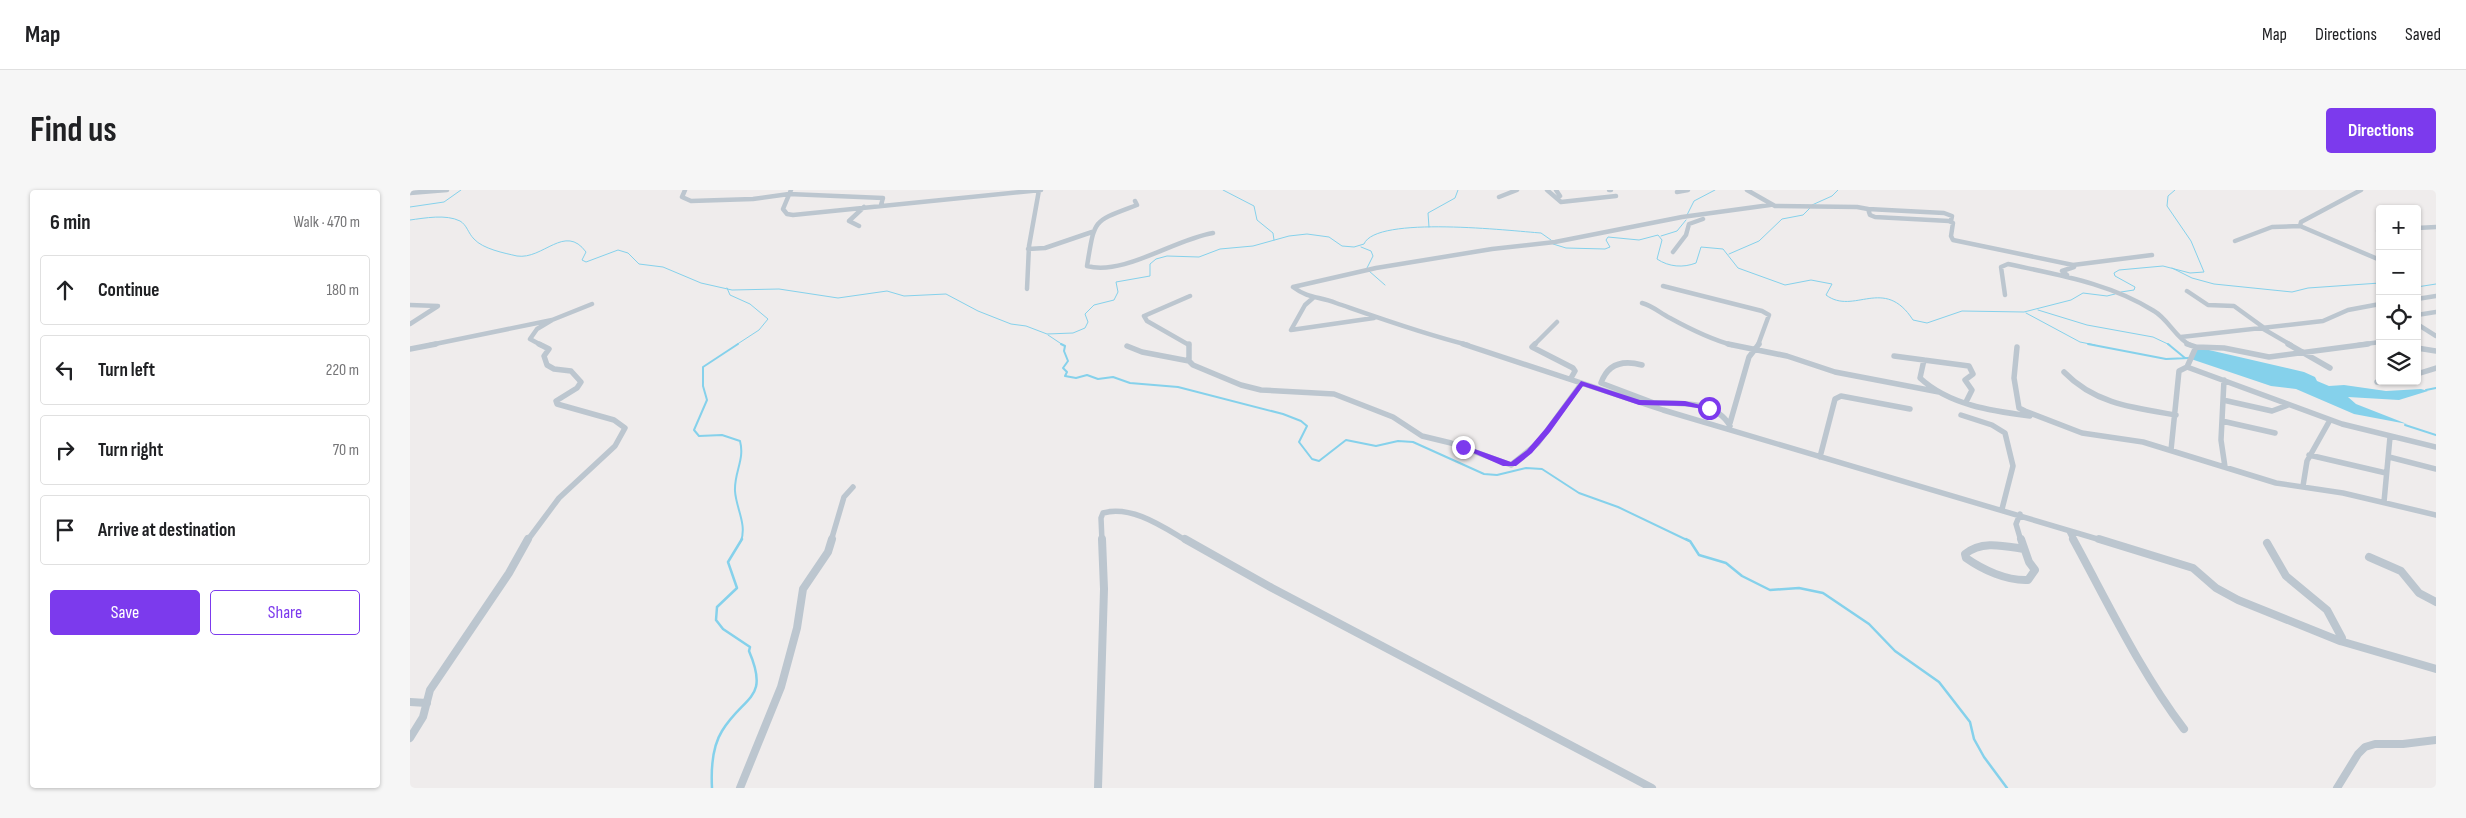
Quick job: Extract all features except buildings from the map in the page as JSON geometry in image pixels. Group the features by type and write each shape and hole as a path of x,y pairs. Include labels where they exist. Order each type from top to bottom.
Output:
{"street":[{"path":"410,193 447,190"},
{"path":"685,190 682,197 691,201 753,199 790,192 883,198 881,205"},
{"path":"790,192 783,209 787,214 1040,190 1028,249 1027,289"},
{"path":"1499,197 1517,190"},
{"path":"1546,190 1562,202 1616,196"},
{"path":"1556,190 1560,196"},
{"path":"1677,192 1688,190"},
{"path":"1747,190 1772,205"},
{"path":"2300,226 2301,222 2361,190"},
{"path":"1135,201 1137,205 1097,222 1092,232 1087,266 1103,270 1166,248 1188,237 1213,233"},
{"path":"1673,252 1686,235 1690,223 1726,213 1772,205"},
{"path":"2152,255 2073,265 1957,241 1951,236 1953,226 1951,222 1875,216 1870,215 1868,208 1772,205 1682,218 1555,242 1492,249 1376,268 1293,285 1302,295 1328,300 1375,318 1434,337 1480,348 1639,403 1728,425 1820,457 2020,514 2069,531 2193,568 2216,588 2232,597 2340,641 2436,669"},
{"path":"858,226 849,221 864,206"},
{"path":"2235,241 2272,227 2300,226 2376,257"},
{"path":"2421,228 2436,228"},
{"path":"1028,249 1045,248 1092,232"},
{"path":"2005,295 2003,265 2070,277 2102,285 2136,301 2164,318 2187,344 2196,347 2224,348 2264,357 2376,343"},
{"path":"2070,277 2063,274 2062,271 2074,267 2073,265"},
{"path":"1663,286 1768,313 1768,320 1755,351 1749,357 1728,425"},
{"path":"2187,291 2208,305 2234,306 2262,327 2330,368"},
{"path":"1189,361 1189,343 1147,321 1144,316 1190,296"},
{"path":"2421,298 2436,296"},
{"path":"1313,298 1305,305 1291,330 1375,318"},
{"path":"1642,303 1652,306 1668,317 1709,338 1755,351 1787,356 1835,372 1940,392 1966,402 2011,414 2044,418"},
{"path":"410,738 423,717 430,690 509,573 527,540 542,518 559,498 615,446 624,434 625,428 614,420 557,404 556,401 560,397 578,388 581,382 571,371 554,369 547,365 544,356 549,349 530,339 537,329 552,320 592,304"},
{"path":"2182,337 2323,321 2348,310 2376,305"},
{"path":"410,306 438,306 410,324"},
{"path":"2421,314 2436,312"},
{"path":"410,349 552,320"},
{"path":"1557,322 1534,343 1532,348 1573,368 1575,371 1571,378"},
{"path":"2421,327 2436,336"},
{"path":"1126,346 1142,352 1189,361 1193,365 1232,382 1261,390 1334,394 1393,417 1422,436 1451,443 1511,465 1538,443 1581,384"},
{"path":"2017,347 2013,375 2019,408"},
{"path":"2171,450 2179,372 2187,367 2196,347"},
{"path":"2421,349 2436,351"},
{"path":"1894,356 1971,367 1973,374 1965,380 1972,390 1972,394 1966,402"},
{"path":"1924,360 1920,378 1940,392"},
{"path":"1642,365 1629,361 1620,362 1602,378 1600,383 1654,403"},
{"path":"2187,367 2330,420 2390,437 2435,446"},
{"path":"2421,373 2436,368"},
{"path":"2064,372 2078,387 2099,400 2176,415"},
{"path":"2224,380 2221,440 2225,467"},
{"path":"1820,457 1837,397 1841,396 1864,403 1876,402 1910,409"},
{"path":"2223,400 2272,411 2288,405"},
{"path":"1639,403 1685,403 1703,407 1718,411 1728,425"},
{"path":"2011,414 2013,408 2019,408 2097,437 2134,441 2171,450 2276,483 2303,486 2384,502 2436,515"},
{"path":"1961,415 1992,425 2005,433 2013,466 2002,509"},
{"path":"2303,486 2303,477 2309,456 2330,420"},
{"path":"2222,421 2276,433"},
{"path":"2384,502 2390,437"},
{"path":"2309,456 2386,473"},
{"path":"2389,457 2436,469"},
{"path":"740,788 781,687 797,628 803,589 828,552 844,497 853,487"},
{"path":"1098,788 1104,589 1101,518 1103,513 1114,510 1131,513 1165,528 1272,588 1652,788"},
{"path":"2020,514 2016,524 2029,562 2035,570 2028,580 2022,581 1978,566 1966,558 1965,554 1976,547 1986,546 2024,549"},
{"path":"2069,531 2116,619 2171,712 2184,729"},
{"path":"2267,544 2286,576 2315,599 2333,618 2342,638 2340,641"},
{"path":"2369,557 2400,570 2416,593 2436,602"},
{"path":"410,702 427,703"},
{"path":"2337,788 2358,754 2365,747 2375,744 2403,744 2436,740"}],"water":[{"path":"2196,347 2304,372 2315,377 2317,381 2329,386 2344,385 2386,391 2421,389 2428,391 2399,400 2348,397 2356,404 2407,424 2354,414 2296,389 2271,386 2191,359"}],"waterway":[{"path":"410,207 444,202 461,190"},
{"path":"1223,190 1254,206 1257,220 1273,233 1274,240"},
{"path":"1429,227 1428,213 1455,198 1458,190"},
{"path":"1687,215 1694,201 1715,190"},
{"path":"1812,205 1832,196 1838,190"},
{"path":"2173,269 2190,273 2204,272 2191,241 2167,206 2168,196 2175,190"},
{"path":"1729,254 1759,241 1782,219 1803,215 1811,207"},
{"path":"410,220 435,217 460,221 478,242 494,250 517,256 527,256 553,245 570,241 578,244 586,252 582,260 586,262 618,250 628,253 639,264 663,267 701,283 727,289"},
{"path":"1661,236 1677,231 1686,220"},
{"path":"727,289 779,289 838,298 887,291 904,296 946,294 978,311 1011,324 1026,326 1047,334 1073,333 1085,328 1088,322 1085,314 1094,305 1114,300 1118,292 1116,282 1150,276 1150,264 1156,259 1167,256 1199,257 1220,249 1253,246 1289,236 1307,234 1329,237 1342,246 1354,247 1364,244 1374,235 1393,230 1429,227"},
{"path":"1429,227 1541,233 1551,240"},
{"path":"1553,244 1566,248 1605,249 1610,247 1606,240 1608,237 1639,240 1658,235 1662,240 1657,259 1666,264 1686,266 1696,263 1701,247 1723,249 1738,268 1785,285 1811,280 1832,284 1826,295 1837,300 1847,301 1869,298 1891,300 1902,307 1913,320 1927,323 1962,311 2024,312 2071,300 2083,293 2107,296 2115,294"},
{"path":"1361,247 1371,251 1373,256 1367,268"},
{"path":"2121,292 2134,290 2135,287 2115,276 2114,273 2119,270 2163,266 2173,269"},
{"path":"2173,269 2192,278 2214,284 2292,292 2308,288 2376,283"},
{"path":"1369,271 1385,285"},
{"path":"2421,286 2436,284"},
{"path":"727,289 730,295 750,304 768,319 759,330 736,345"},
{"path":"2038,310 2087,325 2153,337 2168,344"},
{"path":"2026,313 2080,342 2095,345"},
{"path":"1048,335 1063,345"},
{"path":"738,344 703,367 703,386 707,400 694,430 699,436 722,435 740,441 741,454 735,491 743,528 741,540"},
{"path":"2088,344 2166,359 2189,358"},
{"path":"2168,344 2185,358"},
{"path":"1063,345 1065,346 1064,351 1068,361 1063,368 1067,372 1065,376 1076,378 1087,375 1098,379 1113,377 1130,383 1178,387 1283,414 1301,421 1307,426 1299,442 1312,459 1319,461 1346,440 1376,446 1398,441 1413,442 1484,474 1497,475 1526,468 1542,469 1579,493 1618,507 1689,541"},
{"path":"2426,390 2436,388"},
{"path":"2405,425 2436,435"},
{"path":"1686,539 1690,541 1699,555 1726,563 1742,576 1770,590 1799,588 1823,593 1869,624 1895,651 1939,682 1970,722 1974,739 1984,757 2007,788"},
{"path":"712,788 713,758 716,744 730,719 752,696 757,679 749,651 750,647 723,629 716,620 717,607 737,588 728,562 741,540"}],"route":[{"path":"1463,447 1482,453 1505,464 1513,464 1529,452 1548,431 1581,384 1639,403 1685,403 1709,408"}]}
